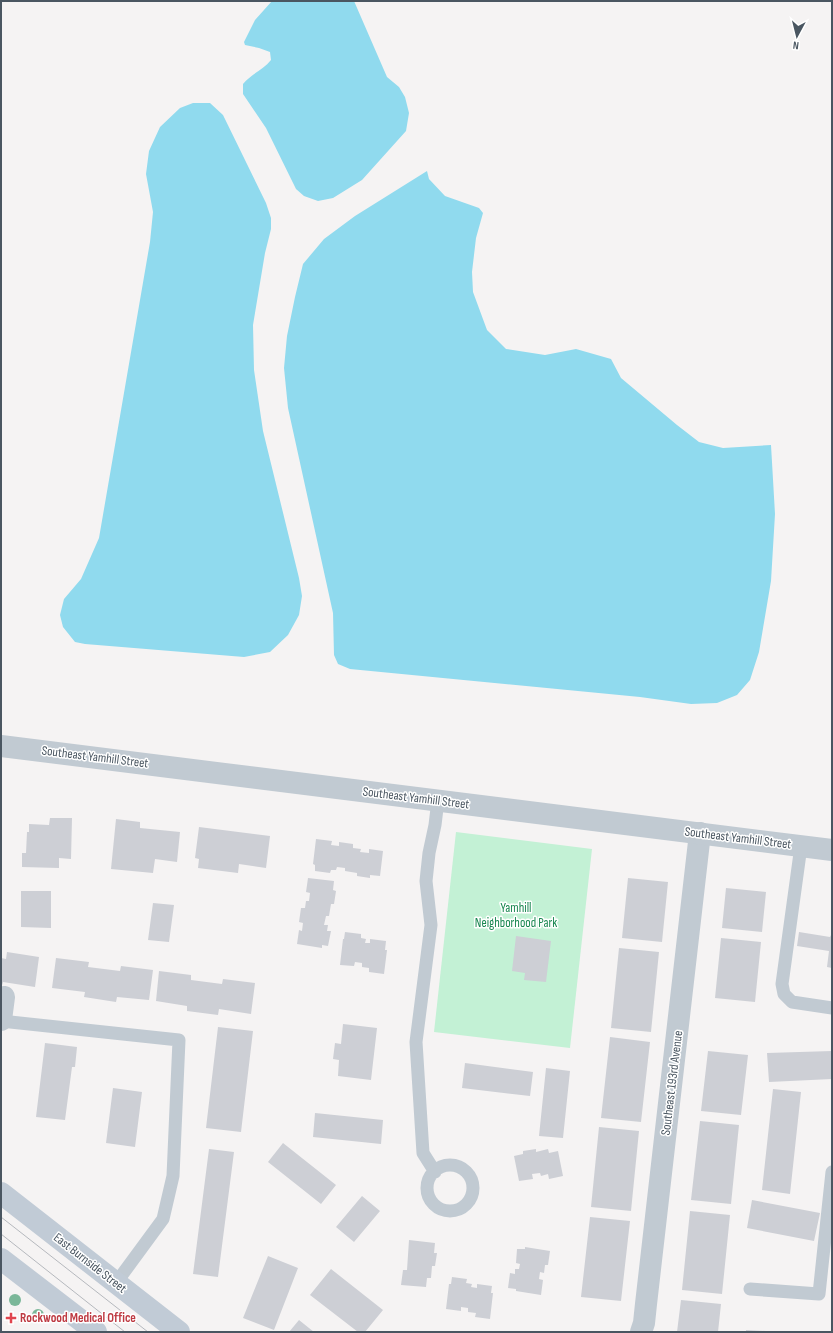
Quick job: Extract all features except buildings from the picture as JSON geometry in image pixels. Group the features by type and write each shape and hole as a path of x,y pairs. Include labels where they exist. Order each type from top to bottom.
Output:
{"main road":[{"name":"East Burnside Street","path":"1,1193 179,1332"},
{"path":"1,1259 96,1332"}],"street":[{"name":"Southeast Yamhill Street","path":"1,746 832,850"},
{"name":"Southeast 193rd Avenue","path":"641,1332 644,1323 700,833"},
{"path":"1,1021 4,997"}],"lane":[{"path":"435,1172 423,1153 416,1042 431,925 426,881 438,800"},
{"path":"801,846 782,984 784,994 792,1002 832,1008"},
{"path":"1,1021 179,1040 173,1176 163,1219 116,1283"},
{"path":"750,1289 819,1294 832,1172"}],"green space":[{"name":"Yamhill Neighborhood Park","path":"456,832 592,849 570,1048 434,1032"}],"water":[{"path":"272,1 354,1 387,77 399,87 405,97 409,113 406,131 362,180 333,198 318,201 304,196 296,189 266,128 243,94 243,84 271,60 270,52 245,45 244,42 255,20"},
{"path":"193,103 210,103 223,115 266,203 271,218 271,229 265,253 253,325 254,370 263,431 299,578 302,596 299,615 288,635 270,652 244,657 75,642 63,627 60,615 64,599 81,579 99,538 150,242 153,212 146,174 149,151 160,127 180,108"},
{"path":"427,171 429,179 445,196 479,208 483,213 476,238 472,272 473,292 487,330 506,349 545,355 576,349 611,359 621,378 699,442 723,448 771,445 775,514 771,581 759,652 750,680 737,695 717,703 691,704 640,697 350,669 338,664 334,655 333,613 288,408 284,368 287,336 303,264 324,239 355,216"}],"tram line":[{"path":"1,1217 148,1332"},
{"path":"1,1234 125,1332"}],"place":[{"name":"Rockwood Medical Office","path":"11,1318"}]}
